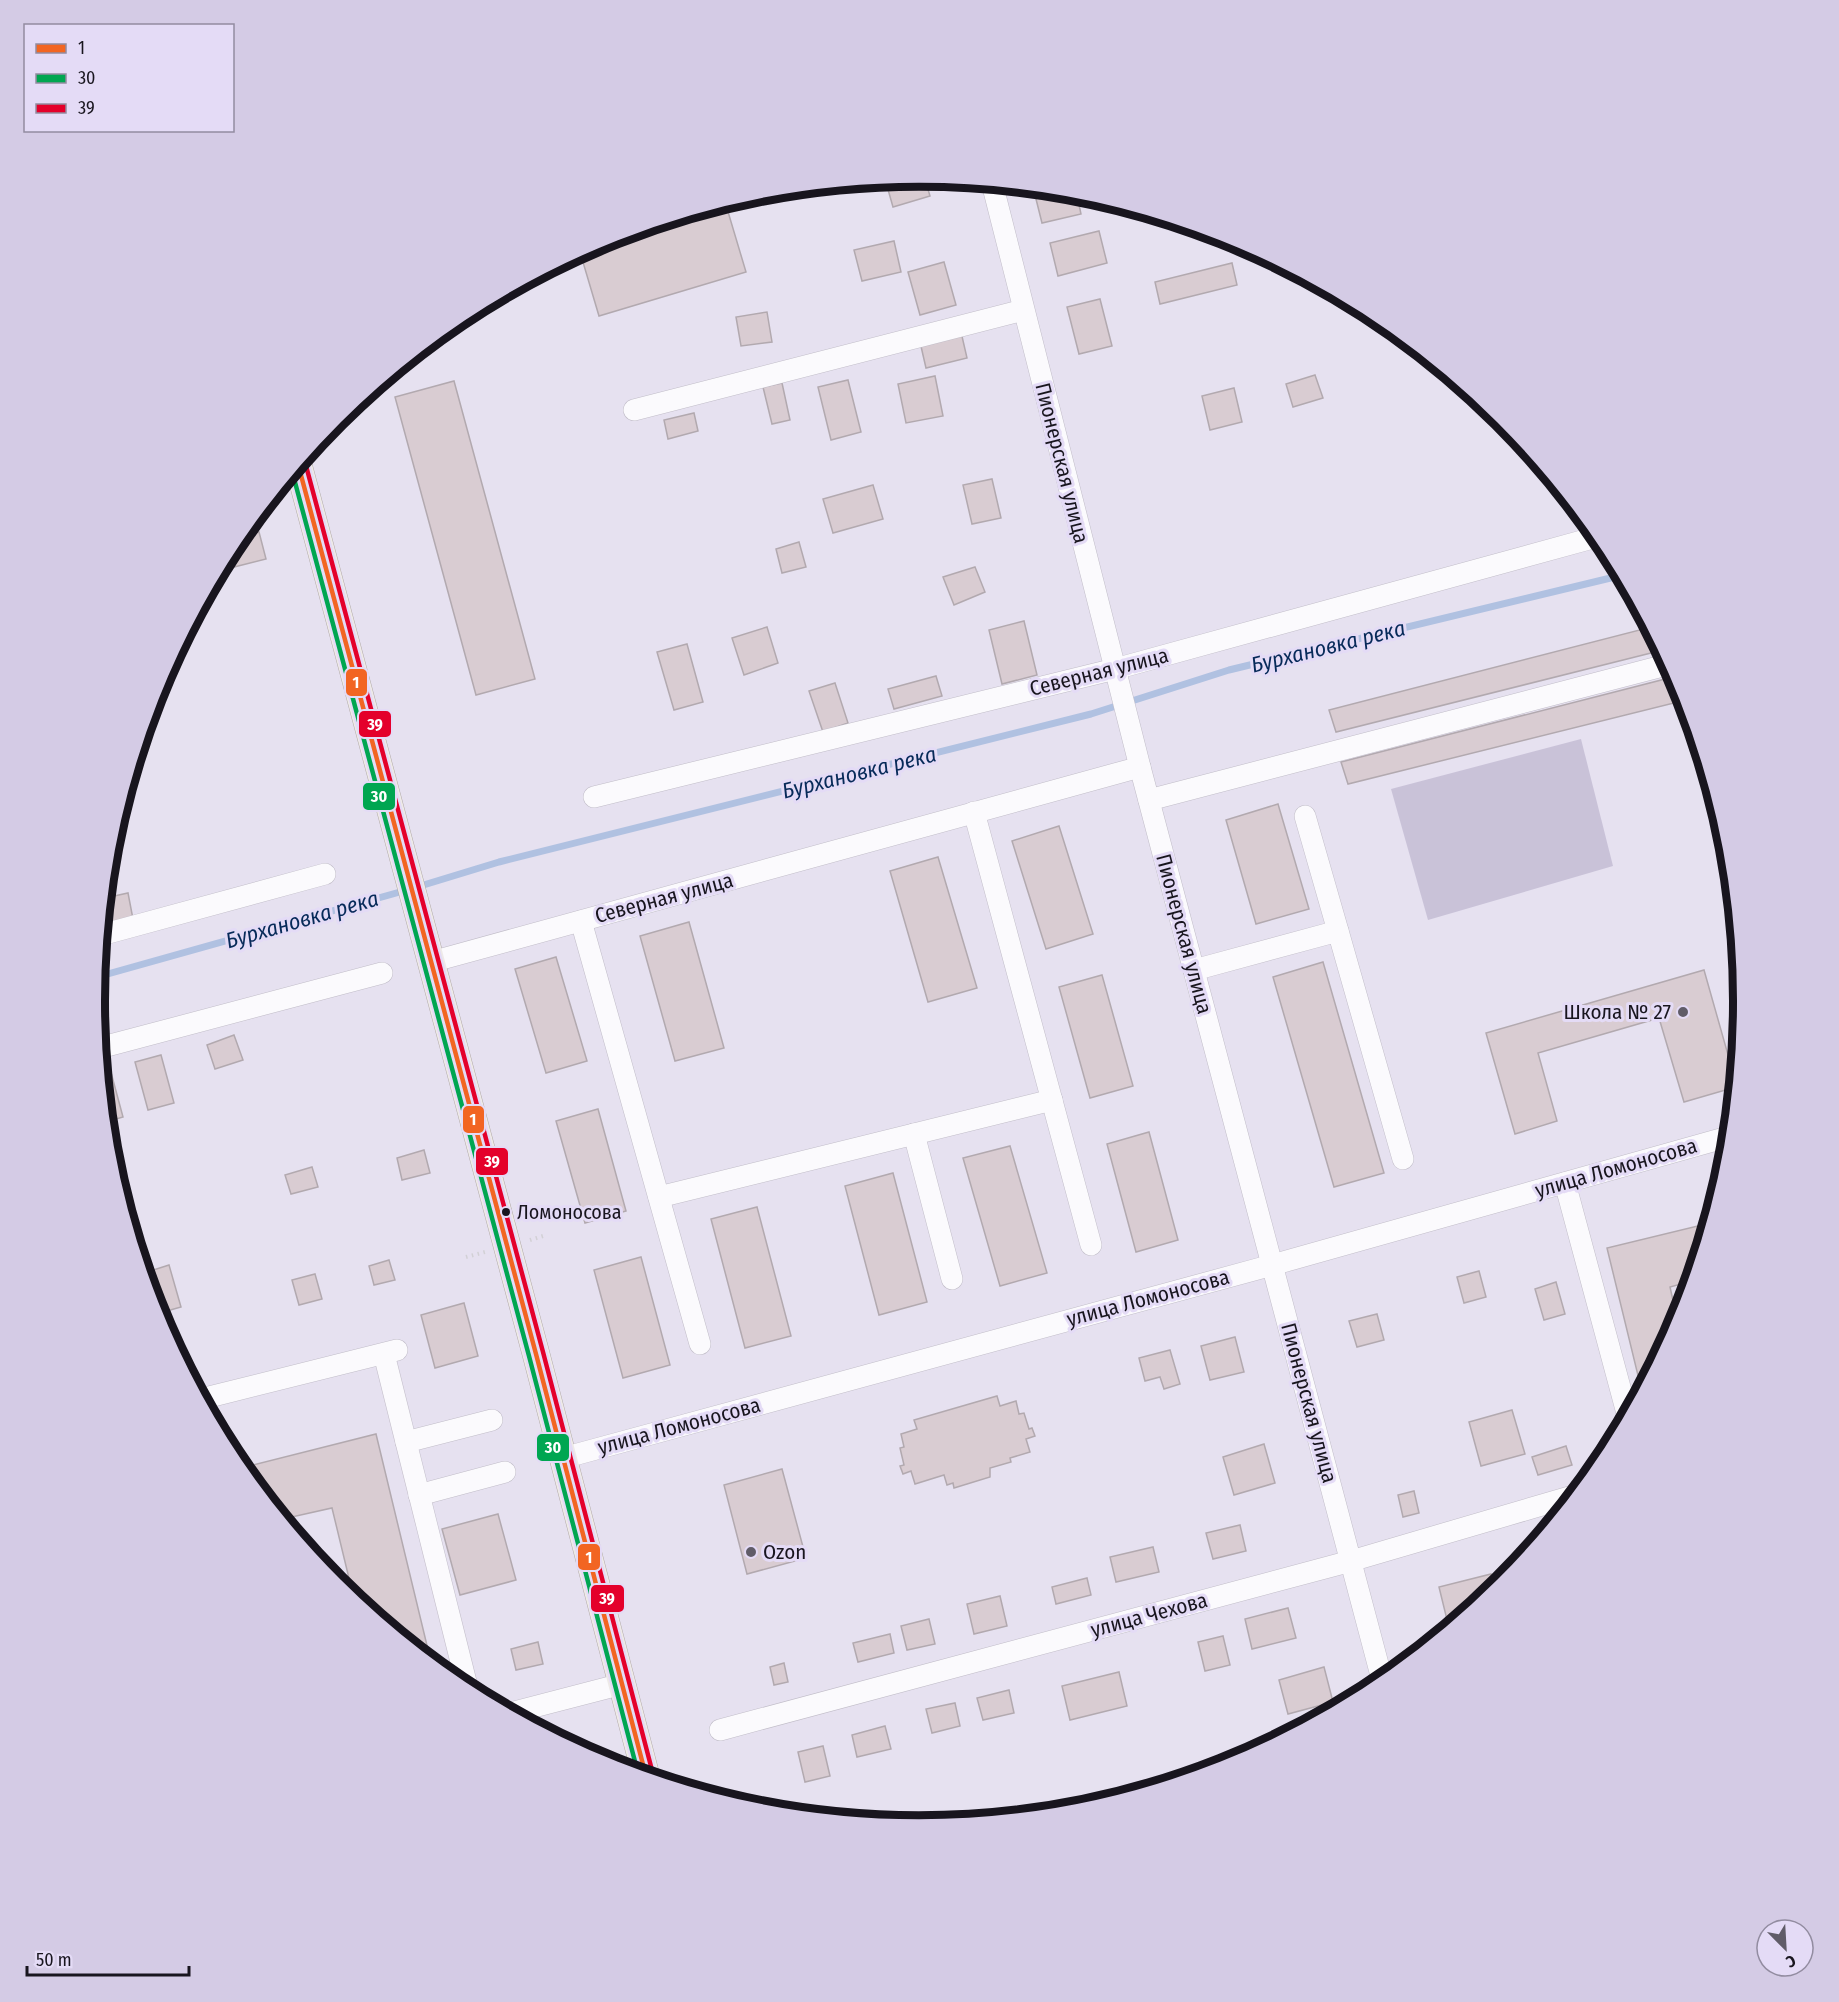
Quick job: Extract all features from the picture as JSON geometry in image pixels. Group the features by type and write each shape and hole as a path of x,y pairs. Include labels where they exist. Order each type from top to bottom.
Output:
{"main road":[{"path":"300,472 644,1766"}],"street":[{"name":"Пионерская улица","path":"994,190 1140,767 1380,1672"},
{"path":"634,410 1023,310"},
{"name":"Северная улица","path":"594,797 1115,669 1590,539"},
{"path":"1149,800 1662,666"},
{"name":"Северная улица","path":"431,962 1140,767"},
{"path":"974,812 1091,1245"},
{"path":"1305,816 1402,1159"},
{"path":"108,933 326,874"},
{"path":"581,921 700,1344"},
{"path":"1194,970 1338,931"},
{"path":"107,1046 382,973"},
{"path":"659,1197 1052,1100"},
{"path":"914,1134 952,1279"},
{"name":"улица Ломоносова","path":"563,1458 1722,1139"},
{"path":"1565,1183 1625,1407"},
{"path":"208,1397 391,1352 406,1442 465,1676"},
{"path":"406,1442 492,1420"},
{"path":"419,1495 506,1472"},
{"name":"улица Чехова","path":"720,1730 1351,1561 1565,1498"},
{"path":"520,1710 622,1684"}],"shaded area":[{"path":"1581,739 1613,866 1428,920 1391,789"}],"building":[{"path":"927,187 930,196 893,207 887,188"},
{"path":"1035,195 1078,202 1081,214 1042,223"},
{"path":"727,210 746,272 599,316 582,260 658,230"},
{"path":"1099,231 1107,263 1058,276 1050,243"},
{"path":"894,241 901,272 862,281 854,250"},
{"path":"944,262 956,305 920,315 908,272"},
{"path":"1232,263 1237,285 1160,304 1155,282"},
{"path":"1100,299 1112,346 1079,354 1067,307"},
{"path":"767,312 772,342 741,346 736,317"},
{"path":"961,332 967,358 926,368 920,342"},
{"path":"1315,375 1323,398 1293,407 1286,384"},
{"path":"935,376 943,416 906,423 898,384"},
{"path":"848,380 861,432 831,440 818,387"},
{"path":"454,381 535,679 476,695 395,397"},
{"path":"782,383 790,420 772,424 763,387"},
{"path":"1234,388 1242,422 1210,430 1202,396"},
{"path":"694,413 698,431 668,439 664,420"},
{"path":"992,479 1001,518 972,524 963,485"},
{"path":"873,485 883,519 833,533 823,499"},
{"path":"259,532 266,559 230,568 242,548 252,534"},
{"path":"799,542 806,567 782,573 776,549"},
{"path":"975,567 985,592 954,605 943,577"},
{"path":"1024,621 1037,675 1002,684 989,630"},
{"path":"767,627 778,663 744,675 732,638"},
{"path":"1644,629 1655,652 1336,732 1329,710"},
{"path":"687,644 703,702 674,710 657,652"},
{"path":"936,676 942,696 894,709 888,689"},
{"path":"1667,679 1677,702 1348,784 1341,762"},
{"path":"835,683 848,723 823,732 809,691"},
{"path":"1278,804 1309,909 1256,924 1226,820"},
{"path":"1059,826 1093,934 1046,949 1012,841"},
{"path":"938,857 977,988 928,1002 890,871"},
{"path":"128,893 133,919 110,924 112,897"},
{"path":"689,922 724,1048 675,1061 640,936"},
{"path":"556,957 587,1061 546,1073 515,969"},
{"path":"1323,962 1384,1173 1334,1187 1273,977"},
{"path":"1704,970 1731,1065 1729,1089 1684,1102 1659,1018 1538,1053 1557,1121 1515,1134 1486,1033"},
{"path":"1102,975 1133,1086 1090,1098 1059,987"},
{"path":"234,1035 243,1060 215,1069 207,1045"},
{"path":"161,1055 174,1103 148,1110 135,1062"},
{"path":"108,1065 123,1117 114,1120 112,1107"},
{"path":"598,1109 626,1211 585,1223 556,1121"},
{"path":"1149,1132 1178,1240 1136,1252 1107,1144"},
{"path":"1010,1146 1047,1273 1000,1286 963,1158"},
{"path":"424,1150 430,1173 402,1180 397,1158"},
{"path":"312,1167 318,1187 291,1194 285,1175"},
{"path":"893,1173 927,1302 879,1315 845,1186"},
{"path":"757,1207 791,1336 745,1348 711,1219"},
{"path":"1702,1225 1683,1283 1670,1287 1674,1307 1639,1381 1607,1248"},
{"path":"641,1257 670,1365 623,1378 594,1270"},
{"path":"389,1260 395,1280 374,1285 369,1266"},
{"path":"169,1265 181,1307 166,1311 151,1271"},
{"path":"1479,1271 1486,1297 1464,1303 1457,1277"},
{"path":"315,1274 322,1299 299,1305 292,1280"},
{"path":"1556,1282 1565,1314 1544,1320 1535,1289"},
{"path":"464,1303 478,1356 435,1368 421,1315"},
{"path":"1377,1314 1384,1340 1357,1347 1349,1321"},
{"path":"1235,1337 1244,1372 1210,1380 1201,1346"},
{"path":"1170,1350 1180,1384 1164,1389 1160,1377 1145,1381 1139,1358"},
{"path":"997,1396 1000,1406 1016,1401 1019,1414 1024,1413 1029,1429 1032,1428 1035,1436 1026,1439 1030,1452 1010,1458 1011,1462 990,1468 990,1477 954,1488 953,1483 947,1485 944,1475 915,1484 911,1471 903,1474 900,1466 904,1465 900,1448 904,1447 901,1434 917,1429 914,1420"},
{"path":"1512,1410 1525,1454 1481,1466 1469,1422"},
{"path":"376,1434 428,1650 382,1613 350,1583 332,1508 290,1517 250,1466"},
{"path":"1264,1444 1275,1483 1234,1495 1223,1457"},
{"path":"1566,1446 1572,1465 1538,1475 1532,1457"},
{"path":"782,1469 806,1558 747,1574 724,1485"},
{"path":"1414,1491 1419,1513 1403,1517 1398,1495"},
{"path":"498,1514 516,1580 460,1595 442,1529"},
{"path":"1240,1525 1246,1551 1213,1559 1206,1533"},
{"path":"1153,1547 1159,1572 1116,1582 1110,1557"},
{"path":"1491,1574 1492,1580 1447,1621 1439,1587"},
{"path":"1087,1578 1091,1595 1056,1604 1052,1587"},
{"path":"1000,1596 1007,1626 974,1634 967,1604"},
{"path":"1288,1608 1296,1638 1252,1649 1245,1619"},
{"path":"929,1619 935,1644 907,1650 901,1626"},
{"path":"890,1634 894,1653 858,1662 853,1643"},
{"path":"1223,1636 1230,1665 1205,1671 1198,1642"},
{"path":"538,1642 543,1664 516,1670 511,1649"},
{"path":"784,1663 788,1682 774,1685 770,1667"},
{"path":"1324,1667 1333,1702 1288,1714 1279,1680"},
{"path":"1119,1672 1127,1706 1070,1720 1062,1686"},
{"path":"1009,1690 1014,1713 983,1720 977,1698"},
{"path":"955,1703 960,1726 932,1733 926,1709"},
{"path":"885,1726 891,1749 857,1757 852,1735"},
{"path":"823,1746 830,1776 805,1782 798,1752"}],"waterway":[{"name":"Бурхановка река","path":"417,887 499,862 1091,714 1229,670 1615,577"},
{"name":"Бурхановка река","path":"106,974 407,890"}],"transit line":[{"name":"39","path":"306,465 543,1352 652,1770"},
{"name":"1","path":"300,472 536,1354 644,1766"},
{"name":"30","path":"294,479 636,1763"}],"place":[{"name":"Школа № 27","path":"1683,1012"},
{"name":"Ломоносова","path":"506,1212"},
{"name":"Ozon","path":"751,1552"}]}
